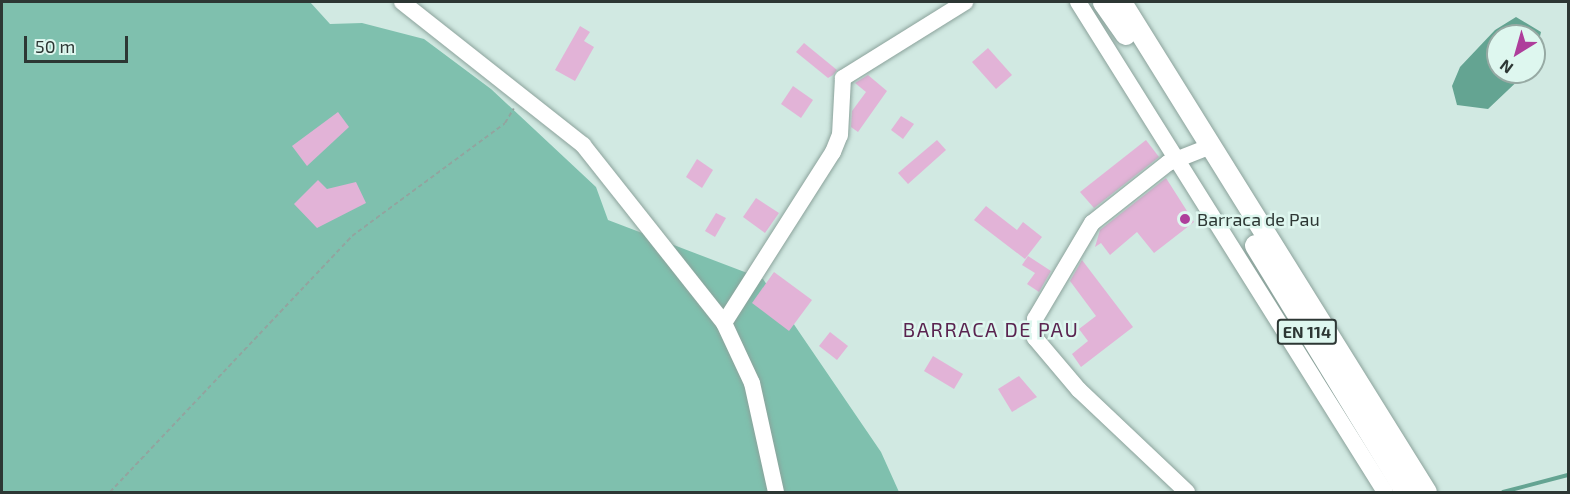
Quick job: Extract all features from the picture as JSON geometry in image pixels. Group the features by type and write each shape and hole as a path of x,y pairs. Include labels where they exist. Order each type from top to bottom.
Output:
{"main road":[{"name":"EN 114","path":"1103,2 1205,150 1426,492"},
{"name":"EN 114","path":"1121,2 1406,492"}],"street":[{"path":"402,2 583,145 724,323 752,383 776,492"},
{"path":"724,323 833,152 840,135 843,78 965,2"},
{"path":"1078,2 1385,492"},
{"path":"1187,492 1079,390 1035,338 1035,319 1092,223 1168,163 1180,162 1205,150"}],"path":[{"path":"110,492 352,236 505,123 521,96"}],"shaded area":[{"path":"2,2 310,2 330,24 362,23 424,39 491,89 596,187 608,220 763,279 881,452 899,492 2,492"},
{"path":"1516,17 1528,24 1505,24"},
{"path":"1486,40 1486,84 1514,84 1488,109 1457,105 1452,86 1460,67"}],"building":[{"path":"580,26 590,32 584,41 594,47 575,81 555,70"},
{"path":"804,43 837,70 833,75 828,78 796,52"},
{"path":"988,48 1012,75 996,89 972,62"},
{"path":"868,75 887,91 858,132 851,127 852,111 866,92 855,83"},
{"path":"793,86 813,100 801,118 781,104"},
{"path":"338,112 349,127 307,166 292,146"},
{"path":"901,116 914,124 903,139 891,130"},
{"path":"937,140 946,150 908,184 898,173"},
{"path":"1146,140 1159,157 1094,208 1080,192"},
{"path":"697,159 713,170 702,188 686,177"},
{"path":"1166,178 1194,222 1154,253 1137,232 1110,255 1101,243 1095,247 1100,230"},
{"path":"318,180 327,189 356,182 366,203 317,228 294,204"},
{"path":"756,198 779,213 765,233 743,217"},
{"path":"986,206 1017,230 1023,222 1042,237 1025,259 974,220"},
{"path":"716,213 726,218 715,237 705,231"},
{"path":"1028,256 1051,271 1039,292 1027,284 1035,273 1022,265"},
{"path":"1082,260 1133,327 1081,367 1072,354 1088,341 1079,329 1096,316 1070,281"},
{"path":"774,272 812,300 789,331 752,303"},
{"path":"830,332 848,346 837,360 819,346"},
{"path":"933,356 963,374 954,389 924,371"},
{"path":"1019,376 1037,397 1012,412 998,389"}],"waterway":[{"path":"1503,492 1568,475"}],"place":[{"name":"Barraca de Pau","path":"1185,219"}],"district":[{"name":"BARRACA DE PAU","path":"991,329"}]}
